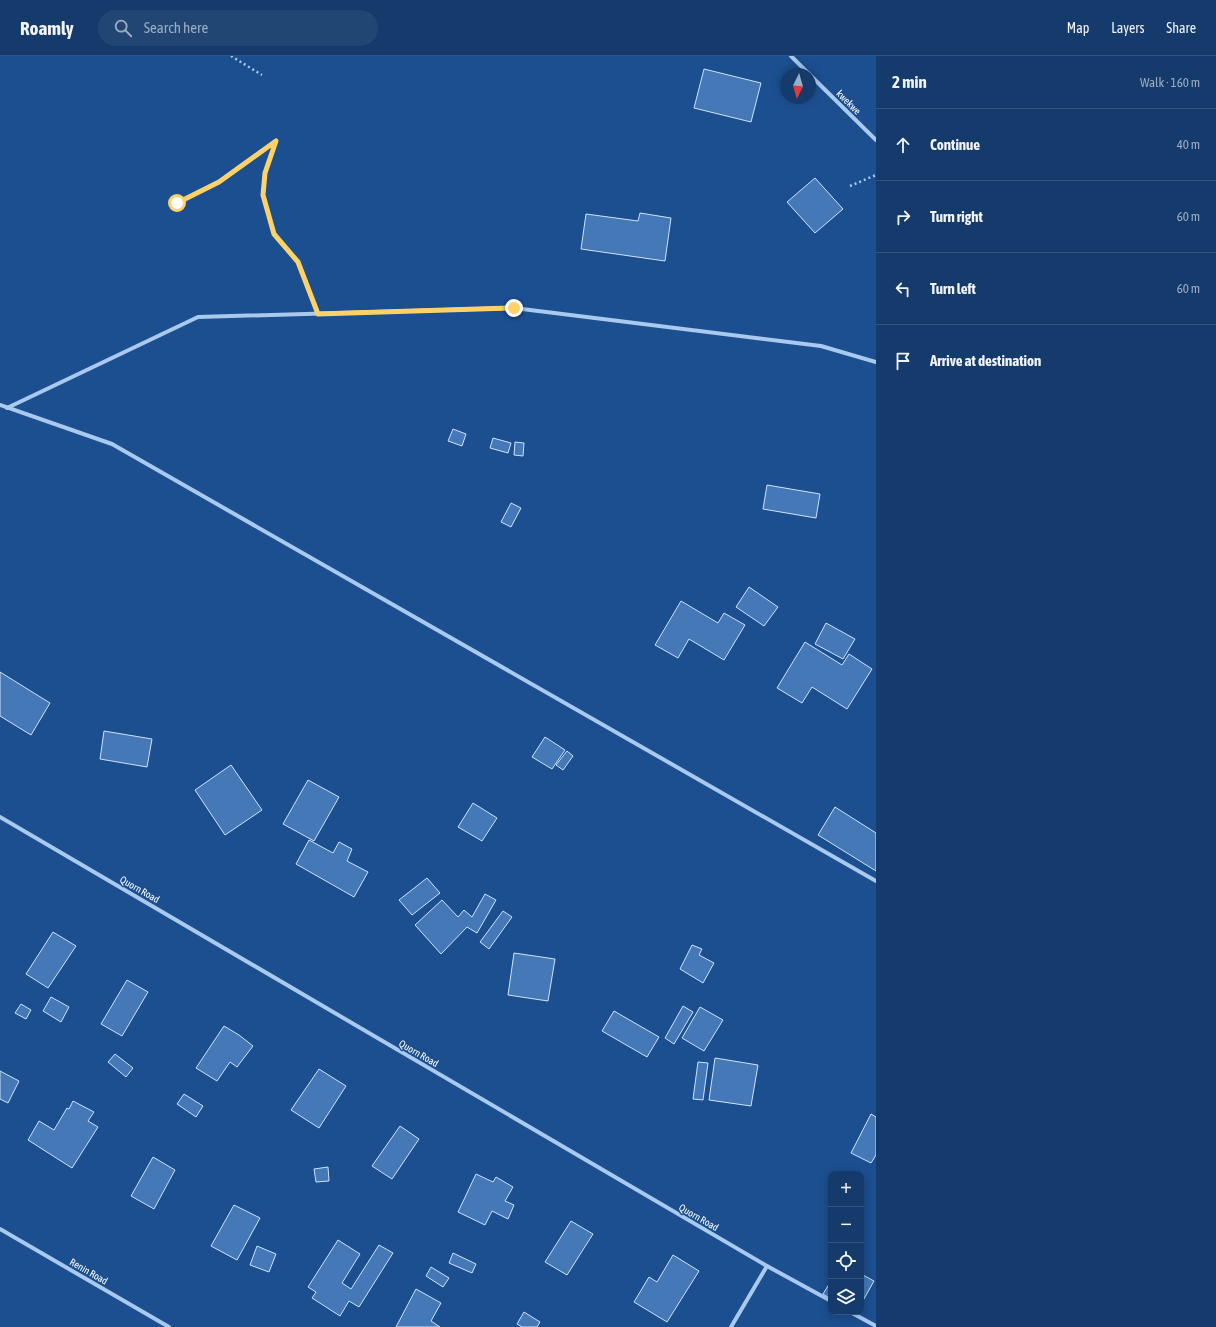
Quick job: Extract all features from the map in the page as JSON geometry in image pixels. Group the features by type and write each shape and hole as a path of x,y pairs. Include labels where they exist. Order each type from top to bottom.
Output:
{"street":[{"name":"kwekwe","path":"791,56 804,68"},
{"name":"kwekwe","path":"816,80 876,140"},
{"path":"7,408 198,317 514,308 821,346 876,362"},
{"path":"0,406 112,444 876,881"},
{"name":"Quorn Road","path":"0,817 767,1266 828,1299"},
{"name":"Renin Road","path":"0,1229 169,1327"},
{"path":"731,1327 767,1266"},
{"path":"856,1315 876,1326"}],"path":[{"path":"231,56 262,75"},
{"path":"177,203 219,182 276,141 265,173 263,195 274,234 298,262 318,314"},
{"path":"850,186 876,175"}],"building":[{"path":"704,69 761,83 751,122 694,108"},
{"path":"815,178 843,209 815,233 787,202"},
{"path":"640,213 671,218 665,261 581,249 586,214 638,221"},
{"path":"453,429 466,434 462,446 448,441"},
{"path":"493,438 511,443 508,453 490,448"},
{"path":"515,442 524,443 523,456 514,455"},
{"path":"767,485 820,494 816,518 763,509"},
{"path":"511,503 521,508 511,527 501,522"},
{"path":"749,587 778,607 764,626 736,607"},
{"path":"681,601 718,623 724,613 745,625 724,660 689,639 678,658 655,645"},
{"path":"826,623 855,639 843,659 815,644"},
{"path":"805,642 842,665 849,654 872,669 847,709 812,687 802,703 777,688"},
{"path":"0,672 50,703 31,735 0,716"},
{"path":"104,731 152,739 147,767 100,759"},
{"path":"545,737 565,750 552,769 532,757"},
{"path":"567,751 573,756 563,770 556,765"},
{"path":"231,765 262,810 225,835 195,790"},
{"path":"308,780 339,797 314,841 283,824"},
{"path":"473,803 497,818 482,841 458,827"},
{"path":"835,807 876,833 876,871 818,835"},
{"path":"309,840 333,853 339,842 352,849 347,861 368,872 354,897 296,864"},
{"path":"427,878 440,893 412,915 399,900"},
{"path":"485,894 496,900 477,933 467,927 441,954 415,925 442,900 458,917 464,910 472,917"},
{"path":"503,911 512,917 489,949 480,942"},
{"path":"53,932 76,946 48,988 26,974"},
{"path":"692,945 702,949 699,955 714,963 703,983 680,969"},
{"path":"514,953 555,959 548,1001 508,995"},
{"path":"127,980 148,992 122,1036 101,1024"},
{"path":"51,997 69,1007 61,1022 43,1011"},
{"path":"21,1004 31,1010 26,1019 15,1013"},
{"path":"683,1006 693,1012 674,1044 665,1038"},
{"path":"700,1007 723,1020 704,1051 682,1038"},
{"path":"614,1011 659,1037 647,1057 602,1031"},
{"path":"224,1026 253,1046 237,1067 230,1062 217,1081 196,1068"},
{"path":"115,1054 133,1068 126,1077 108,1062"},
{"path":"715,1058 758,1065 751,1106 709,1100"},
{"path":"698,1062 708,1063 703,1100 693,1099"},
{"path":"319,1069 346,1086 319,1128 291,1110"},
{"path":"0,1071 19,1081 8,1103 0,1099"},
{"path":"184,1094 203,1106 196,1117 177,1104"},
{"path":"73,1101 94,1112 88,1121 98,1127 72,1168 28,1140 39,1121 54,1130"},
{"path":"871,1114 876,1117 876,1155 871,1163 851,1153"},
{"path":"400,1126 419,1139 392,1179 372,1166"},
{"path":"153,1157 175,1170 154,1209 131,1196"},
{"path":"328,1167 329,1181 316,1182 314,1169"},
{"path":"476,1174 493,1182 496,1177 513,1187 505,1201 514,1205 508,1219 492,1211 485,1225 458,1212"},
{"path":"234,1205 260,1218 237,1260 211,1246"},
{"path":"571,1221 593,1234 567,1275 545,1262"},
{"path":"338,1240 360,1254 342,1283 351,1289 379,1245 393,1253 359,1307 349,1301 340,1316 312,1298 316,1292 308,1287"},
{"path":"257,1246 276,1254 269,1272 250,1265"},
{"path":"453,1253 476,1264 472,1273 449,1263"},
{"path":"673,1255 699,1271 667,1322 634,1302 649,1277 657,1282"},
{"path":"431,1267 449,1278 443,1287 426,1276"},
{"path":"864,1276 874,1281 864,1299"},
{"path":"828,1286 828,1297 823,1294"},
{"path":"416,1289 441,1303 431,1321 440,1327 396,1327"},
{"path":"524,1312 540,1322 537,1327 522,1327 517,1324"}],"route":[{"path":"177,203 219,182 276,141 265,173 263,195 274,234 298,262 318,314 514,308"}]}
